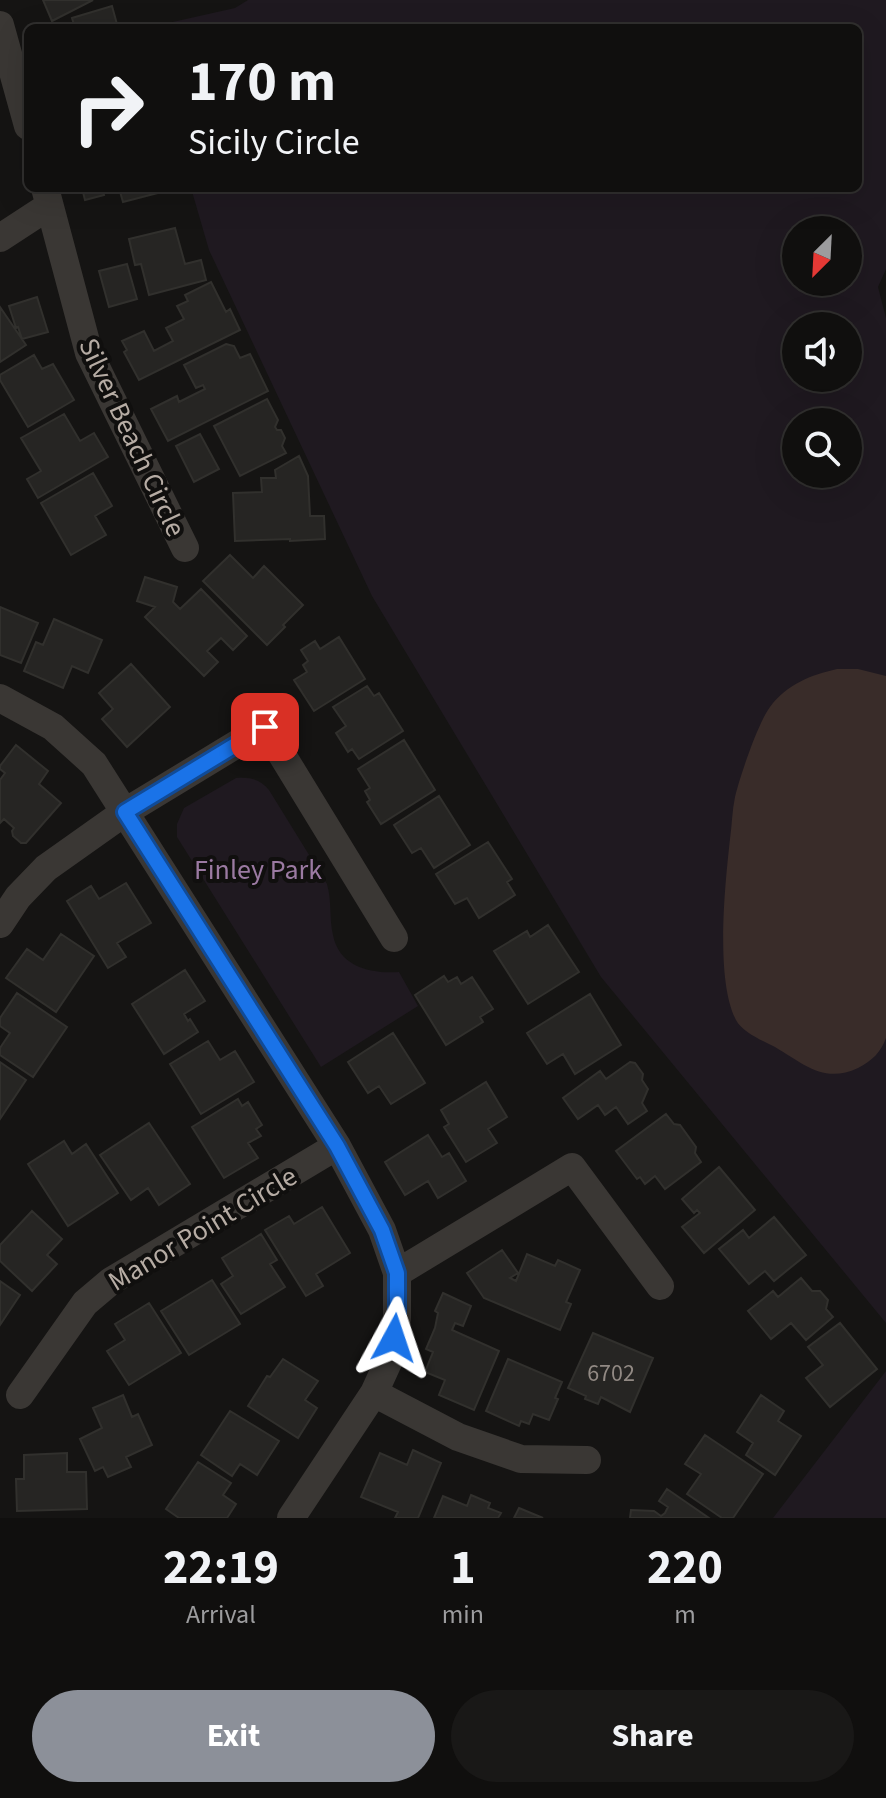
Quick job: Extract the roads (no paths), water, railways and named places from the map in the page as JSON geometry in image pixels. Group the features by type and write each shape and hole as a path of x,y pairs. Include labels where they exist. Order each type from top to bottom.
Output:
{"street":[{"path":"0,25 24,112"},
{"path":"0,238 47,197"},
{"name":"Silver Beach Circle","path":"47,197 89,353 185,548"},
{"path":"0,698 53,727 94,764 337,1146 382,1230 397,1273 397,1318 390,1358 374,1393 291,1518"},
{"path":"0,924 18,897 46,868 125,812 265,727 394,938"},
{"name":"Manor Point Circle","path":"20,1395 85,1303 111,1281 337,1146"},
{"path":"397,1273 572,1167 660,1286"},
{"path":"374,1393 458,1437 521,1459 587,1460"}],"park label":[{"name":"Finley Park","path":"258,869"}]}
